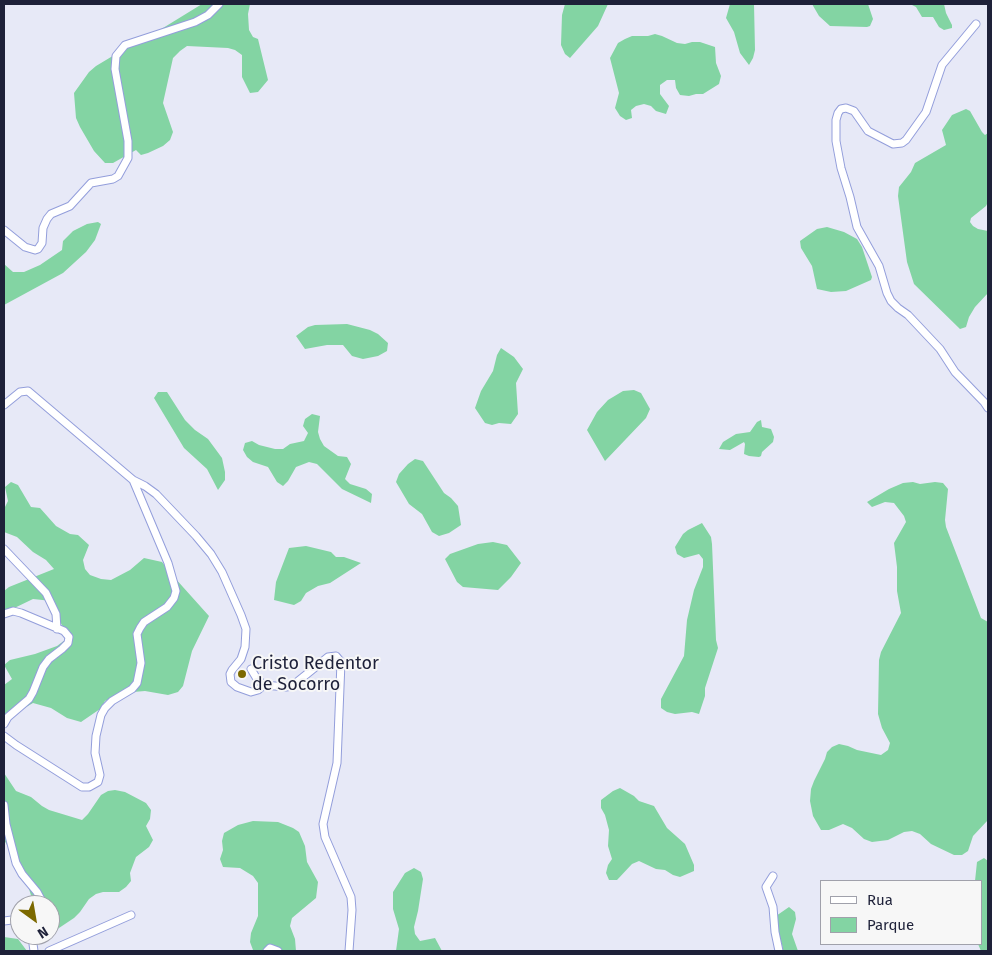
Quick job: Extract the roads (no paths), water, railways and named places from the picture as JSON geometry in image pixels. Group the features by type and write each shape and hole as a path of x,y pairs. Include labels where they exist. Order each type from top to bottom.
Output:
{"street":[{"path":"4,230 25,247 38,249 42,243 47,219 52,214 70,206 91,183 113,179 118,176 128,158 128,141 115,69 116,56 125,45 195,22 208,15 219,4"},
{"path":"976,24 942,65 926,112 906,140 902,143 893,144 868,131 854,112 846,108 841,109 838,113 836,141 841,168 857,227 879,266 891,301 908,315 940,349 965,384 988,408"},
{"path":"4,405 20,392 28,391 133,480 156,494 196,536 211,554 222,572 241,615 247,638 244,654 230,674 231,682 237,687 251,692 258,690 264,685"},
{"path":"4,736 82,787 89,788 98,782 100,775 96,745 101,715 112,701 132,690 137,682 141,662 137,634 144,622 167,606 174,598 176,591 168,563 133,480"},
{"path":"4,549 46,593 56,614 57,629"},
{"path":"4,614 13,611 21,613 68,634 68,642 43,667 34,692 29,699 8,717 4,724"},
{"path":"251,668 257,680 264,685 278,687 292,686 328,658 336,656 341,662 336,763 323,824 325,837 351,897 349,951"},
{"path":"4,805 6,824 16,862 39,895"},
{"path":"772,876 766,887 773,907 779,951"},
{"path":"49,951 131,915"},
{"path":"267,951 270,948 278,951"}],"place":[{"name":"Cristo Redentor de Socorro","path":"242,674"}]}
